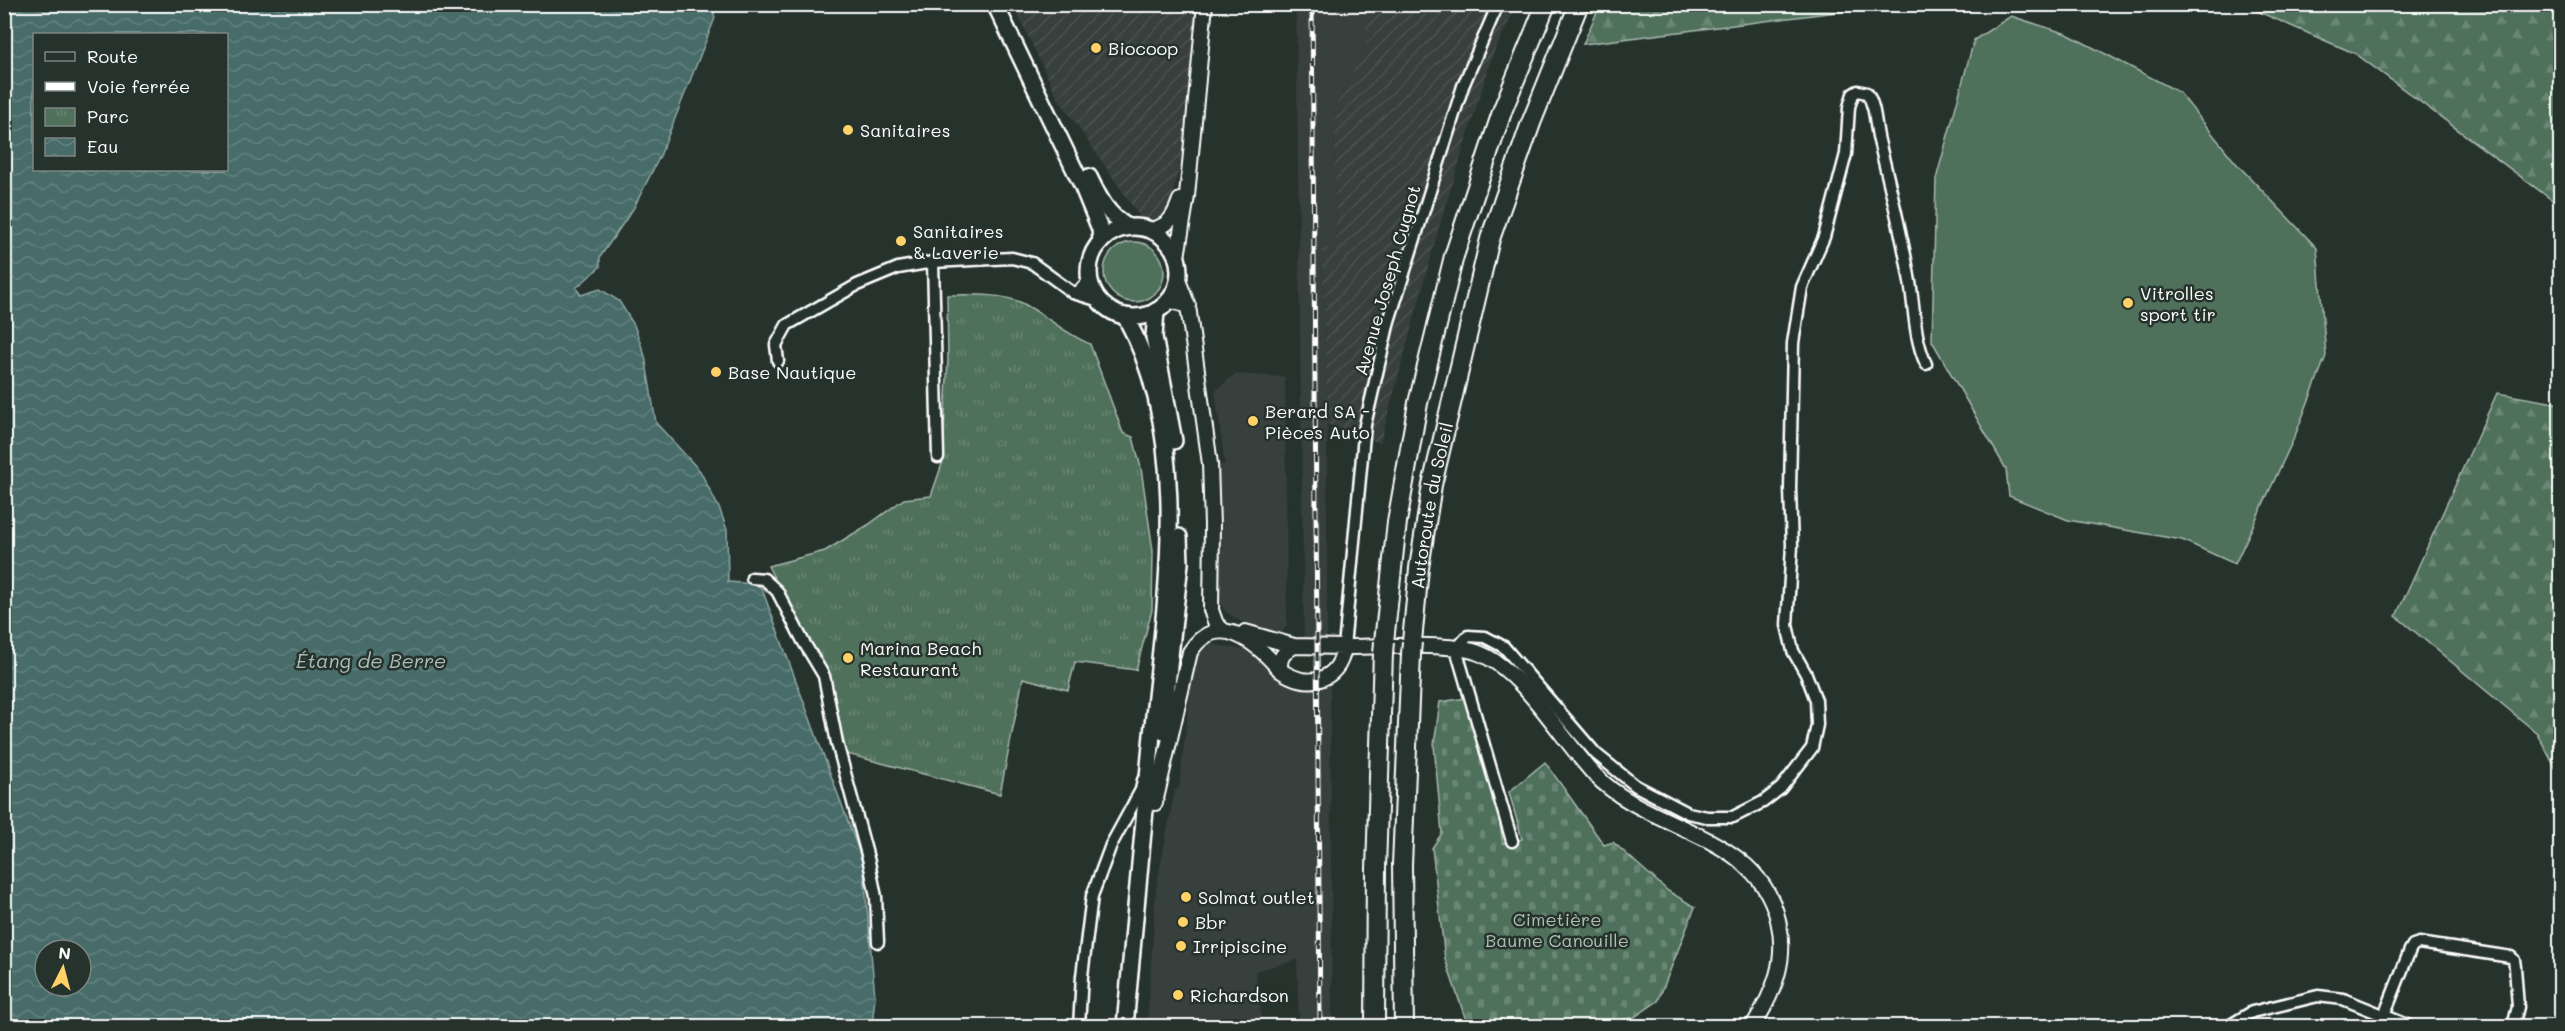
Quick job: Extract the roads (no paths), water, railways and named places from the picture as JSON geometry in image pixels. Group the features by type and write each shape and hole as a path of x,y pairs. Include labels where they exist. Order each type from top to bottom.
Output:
{"highway":[{"name":"Autoroute du Soleil","path":"1375,1026 1376,847 1383,648 1397,522 1418,403 1454,256 1503,109 1546,4"},
{"name":"Autoroute du Soleil","path":"1404,1026 1402,865 1411,648 1419,568 1432,485 1490,239 1531,123 1579,4"}],"main road":[{"path":"995,4 1082,185 1100,229 1101,241"},
{"path":"1006,4 1100,201 1114,219 1128,227 1151,230 1167,224 1174,217 1189,166"},
{"path":"1205,4 1187,196 1177,257 1178,280 1188,306 1210,464 1212,525 1210,602 1212,617 1224,631 1255,645 1290,677 1303,680 1326,678 1335,671 1342,659 1344,647"},
{"path":"1128,227 1109,234 1094,252 1090,266 1090,279 1100,301 1125,316 1136,317 1156,311 1169,300 1178,280"},
{"path":"1151,230 1171,246 1177,257"},
{"path":"1169,300 1188,306"},
{"path":"1134,1026 1180,563 1175,446 1154,337 1156,311"},
{"path":"1125,316 1139,342 1152,377 1165,447 1170,551 1125,1026"},
{"path":"1210,602 1221,618 1230,624 1256,636 1294,646 1475,652 1511,674 1595,775 1612,790 1630,802 1718,845 1742,860 1762,881 1775,906 1782,934 1781,967 1770,998 1753,1026"},
{"path":"1155,803 1190,652 1197,641 1207,634 1224,631"},
{"path":"1280,670 1281,656 1294,646"}],"street":[{"name":"Avenue Joseph Cugnot","path":"1344,647 1365,425 1389,321 1463,86 1498,4"},
{"path":"1512,841 1456,650 1468,636 1485,637 1504,647 1596,754 1635,786 1688,813 1707,817 1733,817 1763,802 1781,788 1812,748 1817,725 1816,700 1806,674 1793,651 1787,625 1792,546 1790,489 1793,343 1802,287 1824,237 1846,154 1849,107 1853,94 1858,91 1867,93 1872,102 1875,126 1903,239 1915,308 1914,327 1918,346 1926,364"},
{"path":"778,362 776,345 787,326 807,312 857,285 898,268 933,262 1012,258 1032,263 1073,293 1100,301"},
{"path":"933,262 938,457"},
{"path":"1073,293 1079,291 1090,279"},
{"path":"752,578 764,579 777,591 802,641 824,676 837,743 869,862 876,897 878,942"},
{"path":"1078,1026 1092,896 1111,845 1141,790 1150,751"},
{"path":"2382,1021 2410,950 2414,945 2426,943 2504,955 2514,960 2518,1007 2514,1026"},
{"path":"2229,1026 2252,1012 2308,996 2337,998 2382,1021 2410,1026"}],"water":[{"name":"Étang de Berre","path":"5,4 712,5 715,18 660,156 633,209 600,257 600,267 576,288 581,295 600,289 619,301 634,325 645,356 656,423 700,471 720,510 727,530 728,582 756,584 762,589 863,862 875,997 872,1026 5,1026"}],"railway":[{"path":"1312,4 1320,1026"}],"place":[{"name":"Biocoop","path":"1096,48"},
{"name":"Sanitaires","path":"848,130"},
{"name":"Sanitaires & Laverie","path":"901,241"},
{"name":"Vitrolles sport tir","path":"2128,303"},
{"name":"Base Nautique","path":"716,372"},
{"name":"Berard SA - Pièces Auto","path":"1253,421"},
{"name":"Marina Beach Restaurant","path":"848,658"},
{"name":"Solmat outlet","path":"1186,897"},
{"name":"Bbr","path":"1183,922"},
{"name":"Irripiscine","path":"1181,946"},
{"name":"Richardson","path":"1178,995"}],"park label":[{"name":"Cimetière Baume Canouille","path":"1557,929"}]}
